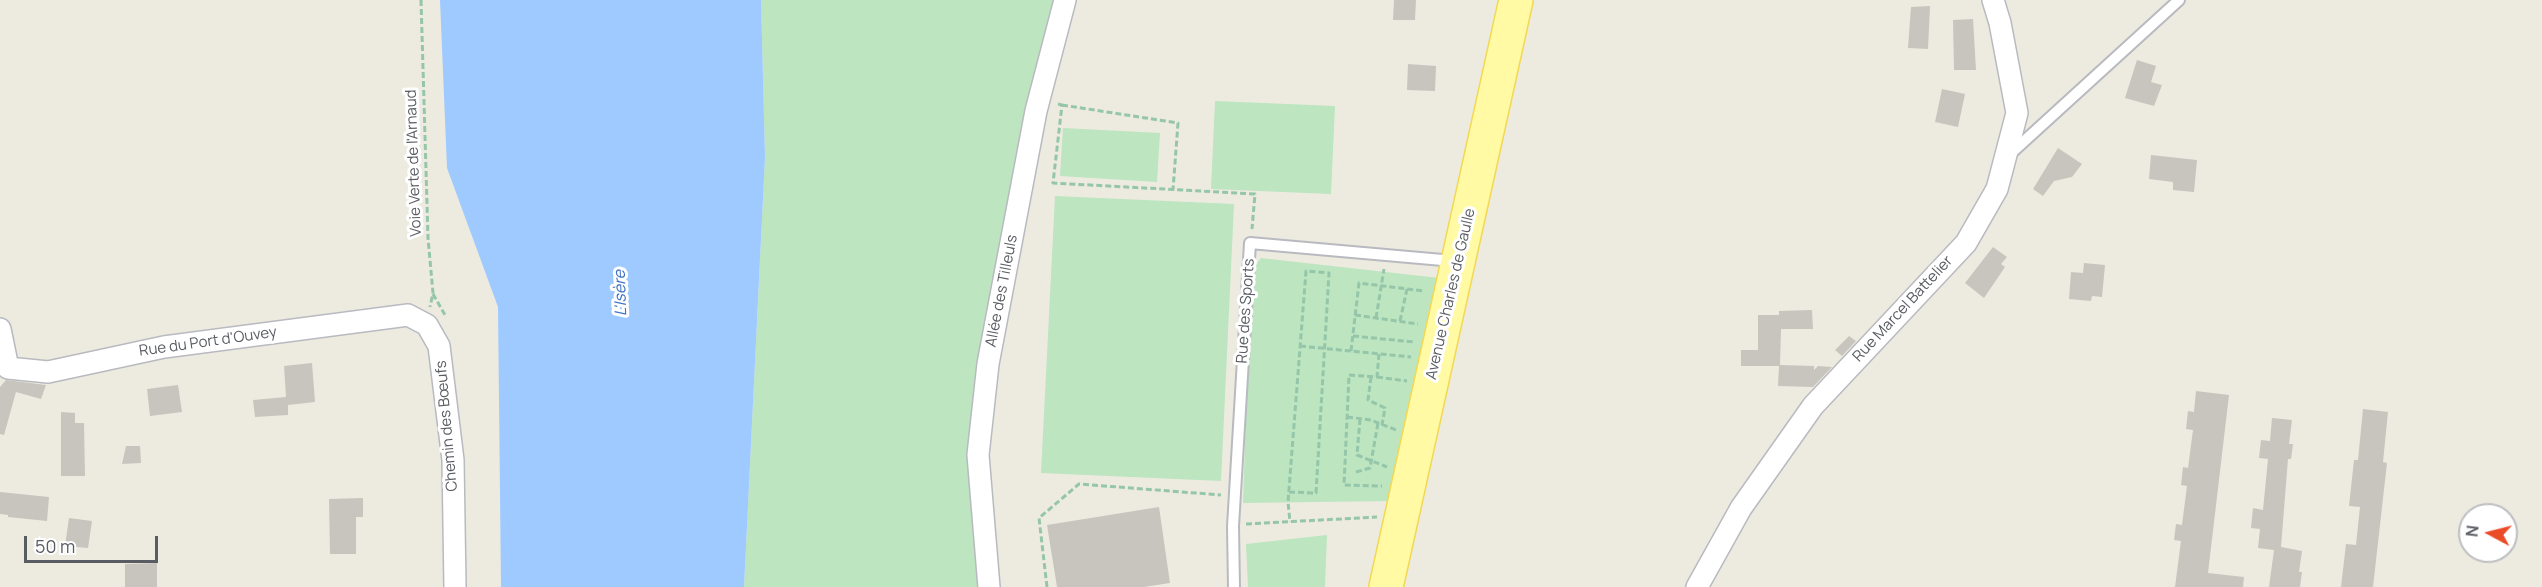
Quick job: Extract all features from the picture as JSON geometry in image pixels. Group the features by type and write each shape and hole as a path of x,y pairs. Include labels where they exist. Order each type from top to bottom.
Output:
{"main road":[{"name":"Avenue Charles de Gaulle","path":"1386,587 1516,0"}],"street":[{"name":"Allée des Tilleuls","path":"989,587 978,455 988,364 1039,101 1065,0"},
{"name":"Rue Marcel Battelier","path":"1697,587 1741,508 1813,406 1966,243 1997,189 2017,112 2000,23 1993,0"},
{"name":"Rue du Port d'Ouvey","path":"4,372 48,372 165,347 408,315 427,325"},
{"name":"Chemin des Bœufs","path":"427,325 439,346 453,460 455,587"},
{"path":"0,329 4,372"}],"lane":[{"path":"2004,160 2179,0"},
{"name":"Rue des Sports","path":"1234,587 1234,496 1250,243 1458,261"}],"path":[{"name":"Voie Verte de l'Arnaud","path":"421,0 427,207 433,293 427,325"},
{"path":"1039,101 1178,123 1173,190"},
{"path":"1062,105 1053,183 1255,194 1250,243"},
{"path":"1376,318 1386,254"},
{"path":"1289,492 1317,493 1329,273 1306,271 1289,492 1290,522"},
{"path":"1351,351 1359,283 1424,291 1422,302"},
{"path":"1400,321 1407,289"},
{"path":"1300,346 1411,358 1418,324 1355,315"},
{"path":"1353,336 1414,342"},
{"path":"1377,377 1379,354"},
{"path":"1389,458 1382,486 1344,485 1349,375 1407,381 1405,391"},
{"path":"1356,472 1370,468 1385,408 1368,400 1371,376"},
{"path":"1347,417 1396,430"},
{"path":"1360,419 1358,455 1387,467"},
{"path":"1394,439 1398,420"},
{"path":"1047,587 1039,518 1079,484 1234,496"},
{"path":"1233,526 1402,516"}],"green space":[{"path":"761,0 1065,0 988,364 989,587 744,587 765,157"},
{"path":"1215,101 1335,106 1331,194 1211,189"},
{"path":"1063,128 1160,133 1157,182 1060,176"},
{"path":"1055,196 1234,204 1221,481 1041,473"},
{"path":"1261,258 1439,278 1392,501 1243,503 1251,271"},
{"path":"1327,535 1325,587 1248,587 1246,544"}],"water":[{"name":"L'Isère","path":"440,0 761,0 765,157 744,587 501,587 498,307 447,168"}],"building":[{"path":"1394,0 1416,0 1415,20 1393,20"},
{"path":"1930,6 1928,49 1908,48 1911,7"},
{"path":"1973,19 1976,70 1954,70 1953,20"},
{"path":"2137,60 2156,66 2151,82 2162,85 2154,106 2125,98"},
{"path":"1408,64 1436,66 1435,91 1407,90"},
{"path":"1942,89 1965,94 1958,127 1935,122"},
{"path":"2058,148 2082,164 2072,177 2054,181 2043,196 2033,189"},
{"path":"2151,155 2197,160 2194,192 2173,190 2173,182 2149,179"},
{"path":"1993,247 2007,257 2001,264 2005,267 1984,298 1965,283"},
{"path":"2084,263 2105,265 2102,297 2092,296 2091,301 2069,299 2071,272 2083,273"},
{"path":"1812,310 1813,329 1781,329 1780,365 1814,366 1814,370 1818,366 1832,367 1813,387 1778,386 1779,366 1741,366 1741,350 1758,350 1758,315 1779,315 1779,311"},
{"path":"1849,336 1856,341 1842,356 1835,350"},
{"path":"312,363 315,402 288,405 288,415 255,417 253,400 286,397 284,366"},
{"path":"6,380 46,385 41,399 16,392 4,435 0,434 0,387"},
{"path":"178,385 182,412 150,416 147,389"},
{"path":"2196,391 2229,395 2208,573 2244,577 2243,587 2175,587 2181,541 2174,540 2176,524 2182,525 2187,486 2181,485 2183,467 2188,468 2193,430 2186,429 2188,411 2194,412"},
{"path":"2363,409 2388,412 2383,462 2387,463 2373,587 2341,587 2346,544 2356,545 2360,507 2349,506 2354,460 2358,460"},
{"path":"61,412 75,413 75,423 84,423 85,476 61,476"},
{"path":"2272,418 2292,420 2289,444 2293,444 2291,459 2288,459 2281,547 2302,551 2299,572 2302,572 2300,587 2269,587 2274,550 2258,548 2260,529 2251,528 2253,508 2263,510 2268,459 2259,458 2261,440 2270,441"},
{"path":"126,446 140,446 141,463 122,464"},
{"path":"0,492 49,497 47,521 0,514"},
{"path":"363,498 363,517 356,517 356,554 330,554 329,499"},
{"path":"1159,507 1170,583 1144,587 1057,587 1047,525"},
{"path":"69,518 92,521 88,548 65,546"},
{"path":"157,563 157,587 125,587 125,564"}]}
